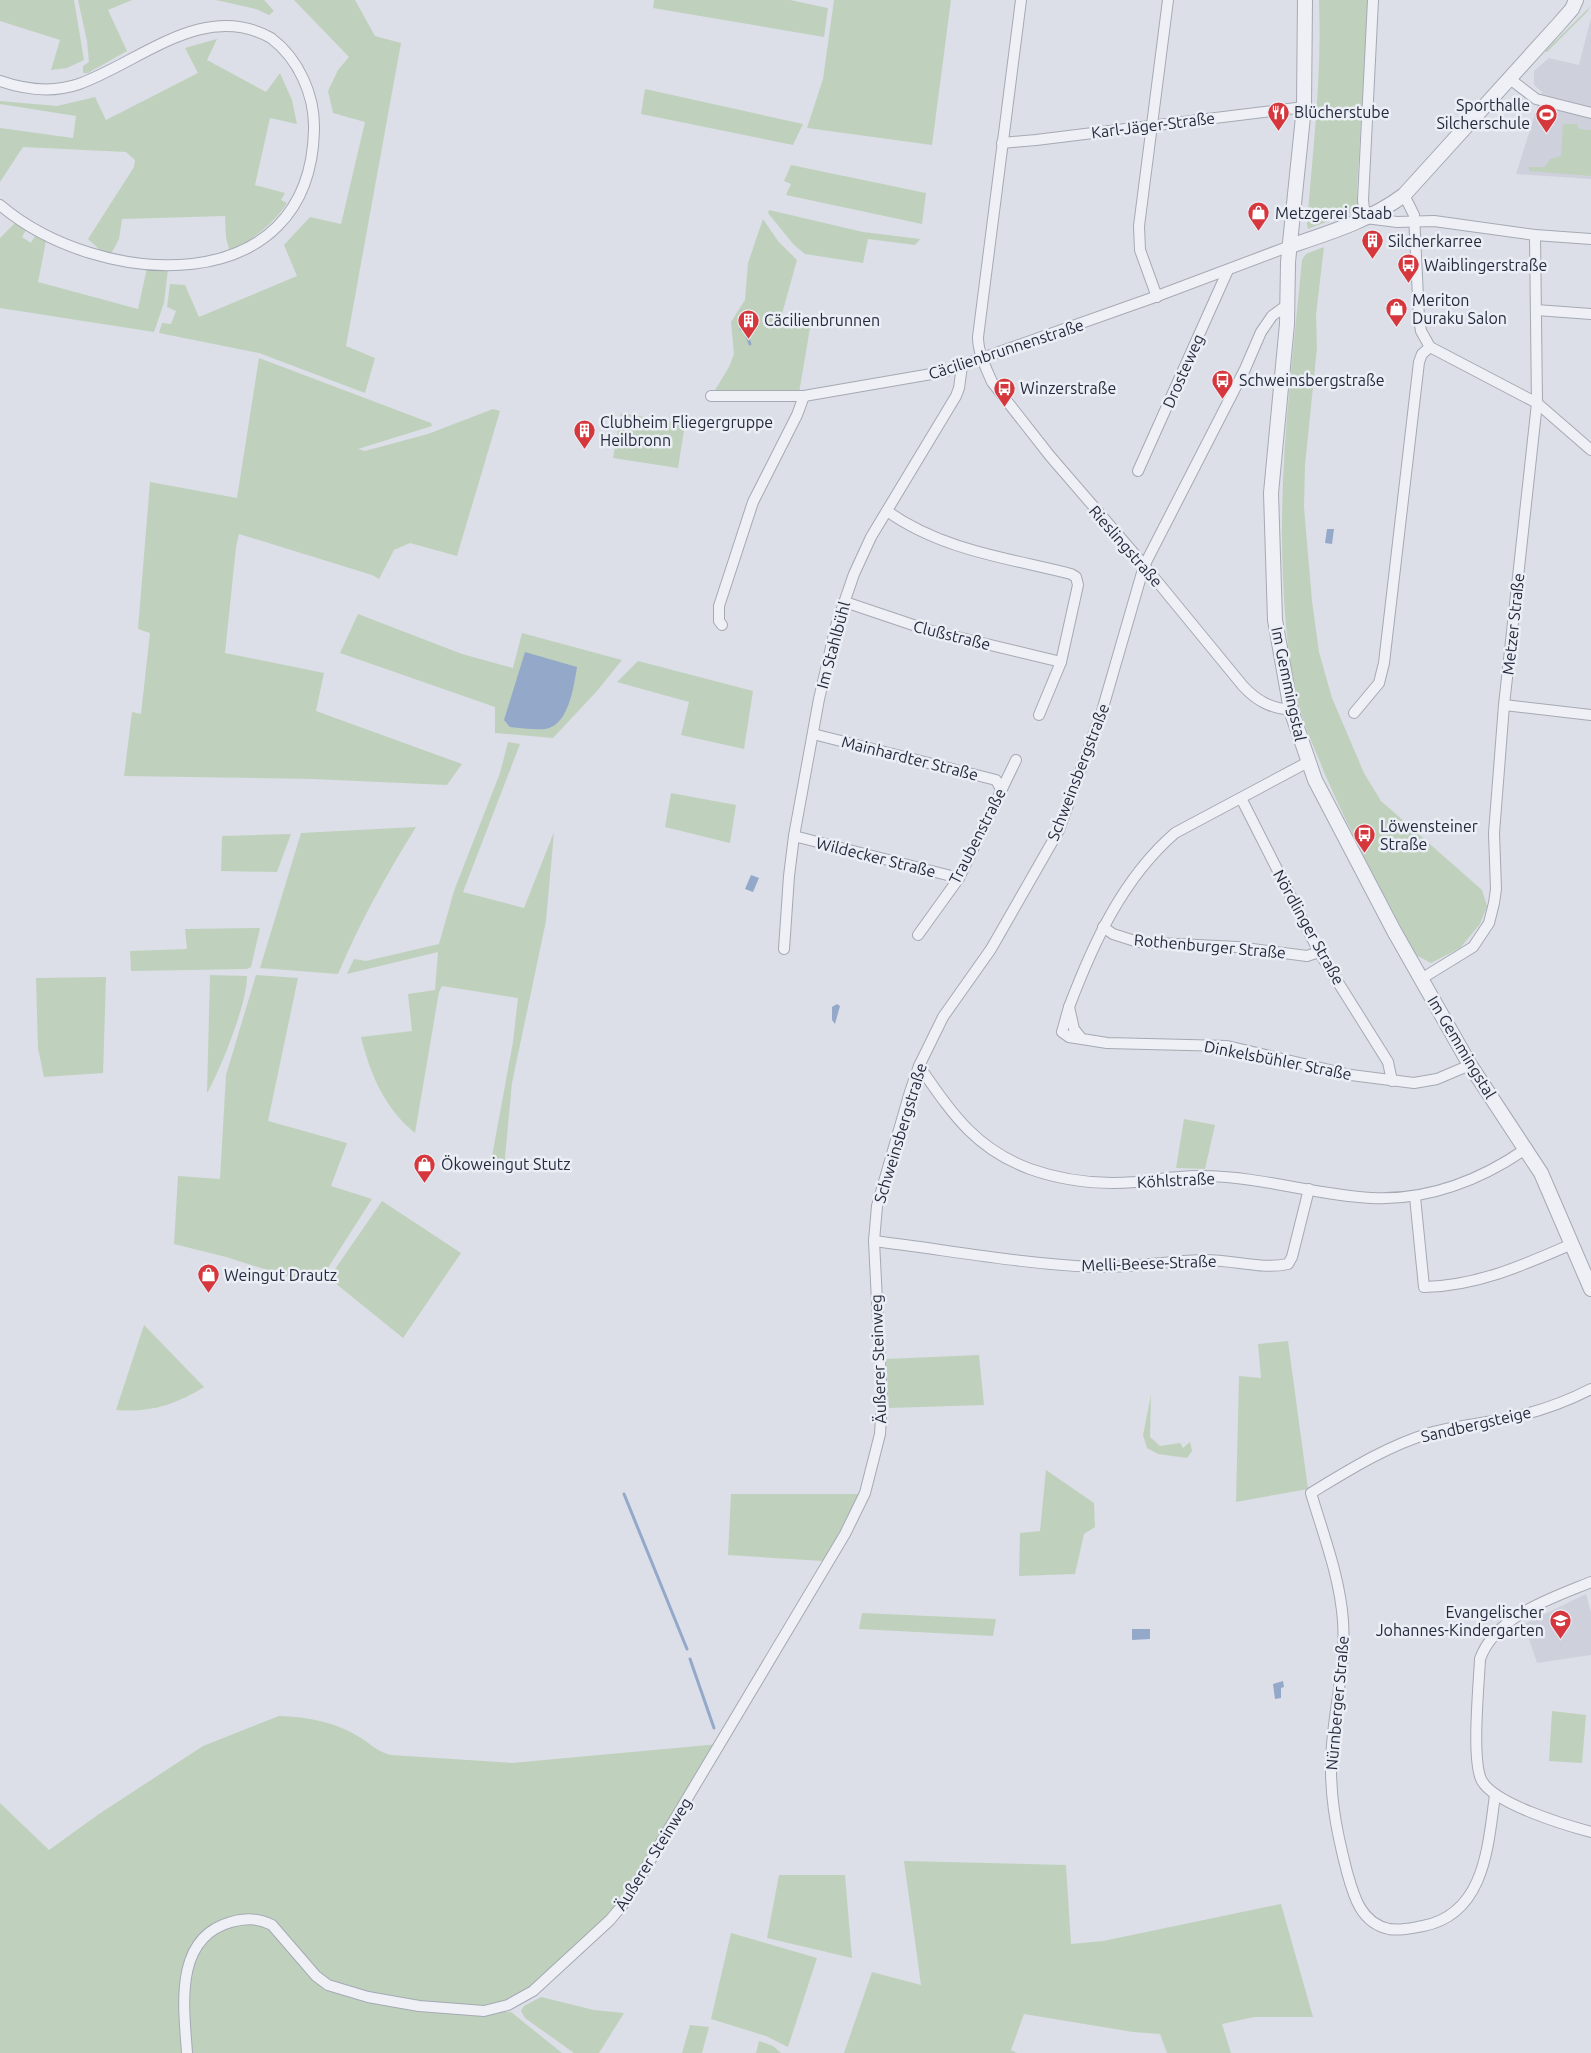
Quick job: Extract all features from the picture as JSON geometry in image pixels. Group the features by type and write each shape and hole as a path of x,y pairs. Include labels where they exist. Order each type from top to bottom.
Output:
{"street":[{"path":"983,358 978,344 979,329 1021,0"},
{"path":"1157,297 1142,258 1139,241 1140,216 1168,0"},
{"name":"Im Gemmingstal","path":"1305,0 1304,107 1290,246 1287,305 1271,493 1275,620 1291,710 1308,762 1394,930 1470,1065 1527,1148 1551,1195 1591,1289"},
{"path":"1366,217 1363,200 1373,0"},
{"path":"1290,246 1366,217 1390,206 1404,195 1510,79 1574,4 1588,0"},
{"path":"0,81 16,86 42,90 78,84 177,33 206,23 226,22 254,28 272,38 288,54 306,85 312,106 314,124 313,150 307,178 290,213 274,230 255,244 212,262 174,265 101,257 80,251 42,234 0,205"},
{"path":"1510,79 1536,99 1591,112"},
{"name":"Karl-Jäger-Straße","path":"1002,143 1304,107"},
{"path":"1404,195 1411,206 1414,222 1421,331 1430,347 1537,404 1591,450"},
{"path":"1366,217 1414,222 1434,221 1536,235 1591,239"},
{"name":"Metzer Straße","path":"1421,979 1473,947 1489,924 1496,889 1494,833 1504,705 1537,404 1536,235"},
{"name":"Cäcilienbrunnenstraße","path":"711,396 804,396 898,382 962,366 1157,297 1290,246"},
{"name":"Drosteweg","path":"1138,472 1228,270"},
{"name":"Schweinsbergstraße","path":"874,1241 877,1206 920,1066 944,1017 991,950 1059,830 1099,721 1144,566 1261,332 1272,316 1287,305"},
{"path":"1536,310 1591,314"},
{"path":"1354,713 1379,683 1384,663 1420,362 1422,354 1430,347"},
{"name":"Rieslingstraße","path":"983,358 992,382 1020,420 1252,696 1270,707 1291,710"},
{"name":"Im Stahlbühl","path":"784,949 794,836 828,660 845,602 862,554 956,396 962,366"},
{"path":"722,625 719,606 751,510 797,415 804,396"},
{"path":"887,511 907,526 956,545 1072,574 1076,577 1078,585 1060,662 1039,715"},
{"name":"Clußstraße","path":"845,602 928,630 1060,662"},
{"path":"1504,705 1591,715"},
{"name":"Mainhardter Straße","path":"813,734 996,780 1001,789"},
{"name":"Traubenstraße","path":"918,934 959,878 1016,760"},
{"path":"1103,927 1120,896 1160,846 1175,833 1308,762"},
{"name":"Nördlinger Straße","path":"1241,798 1319,952 1388,1062 1392,1081"},
{"name":"Wildecker Straße","path":"794,836 959,878"},
{"name":"Rothenburger Straße","path":"1103,927 1112,934 1138,942 1237,947 1308,956 1319,952"},
{"name":"Dinkelsbühler Straße","path":"1103,927 1069,1008 1062,1032 1069,1037 1107,1042 1227,1046 1351,1075 1414,1083 1437,1079 1470,1065"},
{"name":"Köhlstraße","path":"920,1066 955,1118 989,1149 1030,1169 1084,1183 1205,1176 1370,1198 1415,1196 1443,1190 1476,1177 1527,1148"},
{"name":"Melli-Beese-Straße","path":"874,1241 1025,1262 1096,1267 1144,1266 1202,1260 1273,1267 1288,1264 1292,1258 1309,1189"},
{"path":"1415,1196 1424,1287 1455,1286 1499,1274 1572,1244"},
{"name":"Äußerer Steinweg","path":"187,2053 184,1981 187,1966 196,1947 211,1932 222,1925 251,1919 264,1921 272,1926 316,1976 346,1991 419,2006 476,2011 499,2008 526,1996 619,1910 845,1534 865,1493 880,1434 882,1402 874,1241"},
{"name":"Sandbergsteige","path":"1311,1492 1385,1450 1409,1440 1432,1432 1507,1419 1552,1406 1591,1389"},
{"name":"Nürnberger Straße","path":"1311,1492 1334,1574 1342,1614 1343,1652 1331,1747 1331,1801 1352,1892 1363,1914 1376,1925 1405,1930 1441,1921 1458,1910 1471,1895 1480,1874 1487,1849 1495,1795"},
{"path":"1591,1582 1518,1616 1494,1634 1484,1647 1480,1660 1478,1766 1481,1780 1495,1795 1542,1818 1591,1832"}],"shaded area":[{"path":"1591,18 1591,179 1516,174 1542,92 1534,85 1534,71 1549,58 1579,65"},
{"name":"Evangelischer Johannes-Kindergarten","path":"1586,1594 1591,1613 1591,1655 1537,1663 1524,1624"}],"green space":[{"path":"0,0 74,0 84,60 67,68 51,70 60,40 0,21"},
{"path":"78,0 132,0 108,10 127,51 88,73 83,73 83,66 89,62 87,41"},
{"path":"216,0 264,0 274,11 269,15 256,9"},
{"path":"294,0 355,0 375,36 401,43 346,346 375,358 365,393 259,353 159,333 162,323 171,324 176,311 167,307 170,284 185,285 199,317 297,276 284,245 310,217 341,224 365,122 333,113 328,91 338,70 349,57"},
{"path":"654,0 790,0 828,8 824,37 653,8"},
{"path":"834,0 951,0 932,145 807,128 823,79"},
{"path":"1319,0 1368,0 1357,189 1358,210 1308,229 1318,84"},
{"path":"1591,6 1547,52 1545,51"},
{"path":"217,39 207,60 266,92 280,73 292,100 297,124 270,118 255,185 285,193 281,200 287,203 269,225 246,242 230,252 226,238 225,216 122,219 119,239 111,254 100,250 88,239 134,167 135,160 126,152 23,147 0,182 0,128 73,138 76,116 0,104 0,101 57,106 95,97 106,120 198,73 185,48"},
{"path":"645,89 803,124 793,145 641,114"},
{"path":"1563,124 1577,124 1579,129 1591,130 1591,176 1529,171 1529,167 1545,167 1550,159 1561,156"},
{"path":"791,165 926,193 922,224 786,195 791,184 784,181"},
{"path":"769,210 863,232 920,239 915,245 868,239 863,263 805,254 794,245 768,213"},
{"path":"763,219 778,241 797,260 780,321 810,328 799,393 715,390 729,367 734,354 731,322 745,300 748,263"},
{"path":"15,223 26,230 22,237 31,243 35,236 46,241 38,282 138,309 147,268 168,269 164,303 154,332 0,308 0,238"},
{"path":"1324,247 1316,315 1317,348 1305,465 1304,507 1312,601 1319,652 1332,698 1364,773 1381,801 1482,890 1487,906 1480,924 1460,948 1431,963 1416,955 1345,819 1302,717 1290,660 1283,578 1282,498 1290,379 1302,260 1306,254"},
{"path":"259,358 431,423 432,426 358,449 365,451 428,434 493,409 500,411 457,556 410,543 394,550 379,579 372,575 239,534 236,547 225,653 324,673 316,711 462,764 447,785 313,779 124,776 132,712 141,714 150,633 138,629 150,482 237,498"},
{"path":"621,413 685,424 678,468 613,458"},
{"path":"358,614 462,654 513,668 522,633 622,660 597,691 553,738 495,733 495,707 340,653"},
{"path":"638,661 753,691 744,749 681,735 689,702 617,682"},
{"path":"508,742 520,744 463,892 524,908 554,832 546,921 512,1083 504,1168 495,1171 490,1167 513,1042 518,998 442,986 439,992 415,1133 395,1113 380,1090 369,1064 361,1037 412,1031 408,994 435,990 438,952 347,974 354,959 366,961 439,944 454,891 500,773"},
{"path":"671,793 736,805 730,843 665,827"},
{"path":"416,827 374,899 338,974 260,968 301,833"},
{"path":"291,834 277,872 221,871 222,836"},
{"path":"260,928 251,967 247,969 131,971 130,951 187,949 185,929"},
{"path":"210,975 247,976 243,1002 238,1018 226,1053 207,1093"},
{"path":"256,975 298,978 268,1121 347,1143 331,1186 372,1199 324,1274 309,1283 226,1257 174,1244 178,1176 220,1179 226,1075"},
{"path":"106,977 103,1073 44,1077 38,1048 36,978"},
{"path":"1184,1119 1215,1125 1205,1169 1176,1168"},
{"path":"382,1201 461,1253 403,1338 329,1278"},
{"path":"144,1325 204,1387 183,1399 151,1409 116,1410"},
{"path":"1288,1341 1308,1489 1236,1502 1239,1376 1261,1378 1258,1344"},
{"path":"979,1355 984,1405 889,1408 886,1359"},
{"path":"1151,1395 1150,1437 1160,1446 1180,1443 1183,1448 1190,1442 1192,1451 1187,1458 1158,1454 1147,1448 1143,1435"},
{"path":"1046,1470 1094,1503 1095,1527 1084,1534 1075,1574 1019,1576 1020,1533 1040,1531"},
{"path":"731,1494 861,1494 823,1561 728,1555"},
{"path":"862,1613 996,1619 993,1636 859,1629"},
{"path":"1552,1711 1586,1715 1582,1763 1549,1761"},
{"path":"279,1716 312,1719 332,1724 361,1738 386,1754 512,1763 719,1744 615,1912 532,1990 494,2012 511,2012 562,2053 0,2053 0,1803 49,1850 99,1814 203,1746"},
{"path":"904,1861 1066,1865 1071,1944 1103,1941 1281,1904 1313,2017 1254,2017 1222,2024 1231,2053 1167,2053 1160,2034 1133,2032 1024,2014 1011,2050 1017,2053 844,2053 872,1972 921,1985"},
{"path":"779,1875 845,1875 852,1958 767,1938"},
{"path":"731,1933 817,1958 788,2047 766,2036 711,2019"},
{"path":"541,1997 594,2010 624,2013 599,2053 574,2053 525,2018 521,2011 524,2006"},
{"path":"690,2025 709,2027 702,2053 682,2053"},
{"path":"759,2041 773,2046 781,2053 756,2053"}],"water":[{"path":"1327,529 1334,529 1332,544 1325,543"},
{"path":"525,652 577,667 572,694 565,713 560,721 545,729 510,727 504,720"},
{"path":"751,875 759,878 753,892 745,889"},
{"path":"837,1004 840,1006 835,1024 832,1020 832,1007"},
{"path":"1132,1629 1150,1629 1150,1639 1132,1640"},
{"path":"1283,1681 1284,1687 1281,1688 1281,1698 1275,1699 1273,1684"}],"waterway":[{"path":"740,321 743,325 741,329 744,329 750,344"},
{"path":"624,1494 687,1649"},
{"path":"690,1659 714,1728"}],"place":[{"name":"Blücherstube","path":"1278,131"},
{"name":"Sporthalle Silcherschule","path":"1546,133"},
{"name":"Metzgerei Staab","path":"1259,232"},
{"name":"Silcherkarree","path":"1372,260"},
{"name":"Waiblingerstraße","path":"1408,284"},
{"name":"Meriton Duraku Salon","path":"1396,328"},
{"name":"Cäcilienbrunnen","path":"748,339"},
{"name":"Schweinsbergstraße","path":"1223,399"},
{"name":"Winzerstraße","path":"1004,407"},
{"name":"Clubheim Fliegergruppe Heilbronn","path":"584,450"},
{"name":"Löwensteiner Straße","path":"1364,854"},
{"name":"Ökoweingut Stutz","path":"425,1183"},
{"name":"Weingut Drautz","path":"208,1294"},
{"name":"Evangelischer Johannes-Kindergarten","path":"1560,1640"}]}
